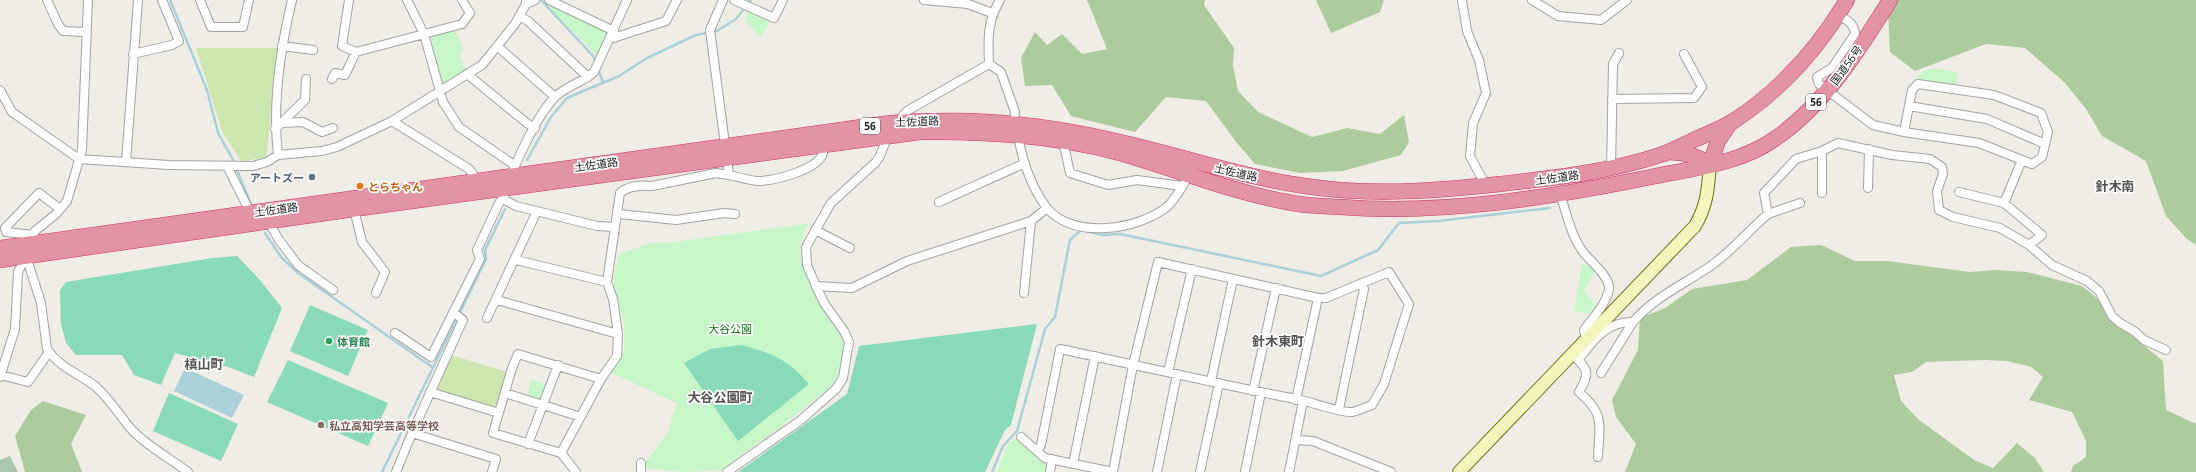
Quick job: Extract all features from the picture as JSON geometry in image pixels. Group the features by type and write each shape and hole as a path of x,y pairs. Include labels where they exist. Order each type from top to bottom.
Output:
{"highway":[{"name":"国道56号","path":"1710,165 1742,156 1774,140 1802,118 1828,90 1890,0"},
{"name":"56","path":"1730,123 1765,98 1801,65 1842,6"},
{"name":"土佐道路","path":"0,248 268,221 354,208 509,181 726,152 897,121 971,120 1118,153 1185,181 1299,204 1377,210 1432,208 1560,194 1710,165"},
{"name":"土佐道路","path":"726,152 822,144 888,136 1054,128 1122,142 1248,176 1307,187 1372,192 1425,191 1556,178 1611,168 1669,152 1730,123"},
{"path":"1669,152 1700,157 1710,165 1718,141 1730,123"},
{"name":"土佐道路","path":"0,260 29,245 250,212 478,181 509,181"}],"street":[{"path":"47,0 58,24 63,31 86,32"},
{"path":"49,352 28,382 1,376 15,329 18,272 35,231 67,201 82,150 88,0"},
{"path":"126,162 138,0"},
{"path":"133,54 172,45 179,41 162,0"},
{"path":"200,0 211,27 243,27 249,0"},
{"path":"278,155 282,46 292,0"},
{"path":"349,0 342,46 356,52 462,24 470,13 462,0"},
{"path":"407,0 424,34 444,102 459,127 509,181"},
{"path":"0,90 12,112 79,159 253,166 266,162 278,155 322,151 337,147 392,121 482,65 519,16 526,2 535,0"},
{"path":"549,0 614,31"},
{"path":"395,333 431,357 456,315 480,259 478,250 535,128 555,97 591,74 600,64 627,0"},
{"path":"610,39 666,21 677,0"},
{"path":"723,0 711,34 729,175"},
{"path":"734,0 774,18 782,0"},
{"path":"929,0 969,2 992,13"},
{"path":"989,64 988,28 992,13 1000,0"},
{"path":"1462,0 1466,31 1479,60 1486,93 1473,123 1470,156 1486,186"},
{"path":"1532,0 1558,16 1601,20 1627,0"},
{"path":"1842,6 1848,21 1854,27 1855,34 1832,68 1816,77 1819,84 1873,124 1904,132 1979,143 2032,164 2042,156 2048,132 2041,113 1994,95 1918,84 1912,90 1904,132"},
{"path":"519,16 591,74"},
{"path":"282,46 312,50"},
{"path":"496,46 555,97"},
{"path":"332,79 335,73 345,75 356,52"},
{"path":"1611,168 1613,64 1619,53"},
{"path":"1612,99 1694,98 1702,87 1684,54"},
{"path":"727,472 801,420 836,389 843,378 849,342 844,331 824,302 816,286 805,256 806,247 831,203 880,156 888,136 897,121 906,111 989,64"},
{"path":"989,64 1002,72 1015,112 1016,129 1025,163 1047,208 1058,217 1076,225 1095,229 1111,229 1150,216 1168,205 1185,181"},
{"path":"467,74 528,124 535,128"},
{"path":"278,126 305,100 306,79"},
{"path":"1909,106 1987,119 2045,144"},
{"path":"392,121 469,169 478,181"},
{"path":"278,126 303,122 322,132 333,128"},
{"path":"1063,141 1070,173 1108,185 1137,180 1185,181"},
{"path":"1768,214 1764,193 1796,159 1822,151 1838,143 1892,155 1930,159 1942,166 1943,174 1937,191 1939,210 1953,217 2000,228 2029,245 2052,265 2087,281 2099,291 2112,316 2120,323 2134,330 2144,340 2166,350"},
{"path":"561,453 601,379 617,356 618,334 613,299 606,282 615,227 619,214 618,201 620,193 626,188 644,185 652,186 716,173 757,181 780,178 800,171 818,161 823,153 822,144"},
{"path":"1868,188 1869,149"},
{"path":"1822,151 1822,193"},
{"path":"2004,203 2022,160"},
{"path":"940,202 1025,163"},
{"path":"1575,357 1586,340 1694,226 1703,213 1707,201 1710,165"},
{"path":"228,166 250,212"},
{"path":"509,181 505,200 516,206 597,226 615,227"},
{"path":"1959,192 2004,203 2042,235 2029,245"},
{"path":"60,209 39,193 5,228 6,232 29,245 49,352 66,369 93,384 106,396 133,431 170,461 188,472"},
{"path":"1560,194 1575,239 1583,253 1607,280 1609,288 1605,298 1584,330 1586,340"},
{"path":"1601,373 1633,322 1643,310 1733,248 1768,214 1800,203"},
{"path":"354,208 362,242 385,272 376,293"},
{"path":"816,286 852,288 907,261 1031,220 1047,208"},
{"path":"487,318 516,260 537,211"},
{"path":"619,214 676,220 724,213 736,214"},
{"path":"1024,293 1031,220"},
{"path":"268,221 279,240 298,265 333,290"},
{"path":"815,230 850,248"},
{"path":"516,260 606,282"},
{"path":"1021,437 1037,451 1045,458 1096,470 1113,472 1134,365 1158,262 1318,298 1326,298 1388,272 1409,304 1384,384 1372,405 1351,412 1300,400 1257,392 1215,382 1134,365 1095,356 1060,349 1041,445 1037,451"},
{"path":"1157,472 1192,269"},
{"path":"1200,472 1233,279"},
{"path":"1338,409 1364,288 1362,284"},
{"path":"1245,472 1257,392 1276,288"},
{"path":"1289,472 1296,440 1300,400 1318,298"},
{"path":"496,300 618,334"},
{"path":"396,472 430,392 459,330 462,320 456,315"},
{"path":"1459,472 1600,333 1611,326 1622,322 1633,322"},
{"path":"576,472 561,453 493,433 518,354 601,379"},
{"path":"1073,464 1095,356"},
{"path":"1575,357 1586,369 1587,377 1579,392 1596,408 1600,417 1598,457"},
{"path":"528,444 558,365"},
{"path":"430,392 499,413"},
{"path":"505,393 581,417"},
{"path":"412,433 496,459 492,472"},
{"path":"1296,440 1313,441 1390,472"},
{"path":"1050,472 1052,459"},
{"path":"641,463 641,472"}],"green space":[{"path":"1087,0 1205,0 1204,5 1234,48 1233,65 1238,91 1258,112 1312,137 1347,128 1380,134 1404,115 1409,142 1401,155 1343,171 1300,173 1255,164 1237,143 1206,101 1166,97 1135,132 1071,116 1052,85 1025,86 1021,58 1035,32 1047,45 1062,34 1082,54 1107,49"},
{"path":"1316,0 1384,0 1380,12 1331,33"},
{"path":"1881,0 2196,0 2196,245 2186,238 2166,216 2146,161 2102,136 2086,109 2064,82 2025,48 1986,44 1915,71 1890,52 1888,10"},
{"path":"545,1 610,32 599,57 544,3"},
{"path":"748,12 770,21 761,38 745,20"},
{"path":"456,29 463,51 459,56 467,70 443,84 430,37"},
{"path":"196,48 279,48 266,158 241,161 222,131"},
{"path":"1934,68 1958,73 1957,85 1914,80 1923,71"},
{"name":"大谷公園","path":"811,223 805,228 800,249 802,264 821,305 842,334 845,344 839,372 834,384 779,428 721,470 686,472 651,469 643,466 667,434 677,403 612,373 624,351 624,322 613,282 619,254 651,243 674,242"},
{"path":"1821,245 1855,261 1887,261 1970,272 1995,270 2027,272 2082,286 2108,307 2117,324 2163,361 2166,410 2196,424 2196,472 2071,472 2073,466 2086,457 2086,441 2072,412 2029,400 2043,377 2031,367 2007,361 1985,360 1926,362 1912,372 1894,375 1901,401 1918,419 1974,460 1993,468 2017,443 2035,458 2044,472 1625,472 1636,444 1616,417 1612,400 1638,350 1640,318 1665,308 1692,289 1747,280 1791,247"},
{"path":"237,256 259,279 282,308 254,377 228,367 175,353 161,385 134,375 122,355 76,355 66,343 61,324 60,290 66,282 212,258"},
{"path":"1582,263 1595,270 1584,291 1596,306 1591,314 1574,311"},
{"name":"体育館","path":"310,305 368,330 348,376 290,351"},
{"path":"1037,324 1011,425 1005,430 985,472 738,472 847,394 859,346"},
{"path":"741,345 779,358 793,368 809,384 738,441 684,363 710,349"},
{"path":"451,355 507,372 498,406 495,408 436,391"},
{"path":"288,360 388,403 368,446 267,402"},
{"path":"531,380 548,385 542,401 527,396"},
{"path":"169,393 238,424 221,461 153,431"},
{"path":"43,401 86,415 71,444 82,472 25,472 15,436 31,410"},
{"path":"1017,438 1042,460 1049,462 1046,472 997,472 1009,443"},
{"path":"10,456 18,472 0,472 0,460"}],"water":[{"path":"185,368 244,395 232,418 174,391"}],"waterway":[{"path":"170,0 207,90 218,133 232,158 251,204"},
{"path":"541,0 593,56 596,62"},
{"path":"527,160 551,117 567,98 619,76 647,58 696,35 717,31 736,19 751,0"},
{"path":"598,69 603,82"},
{"path":"992,472 1003,446 1017,431 1045,329 1055,317 1070,240 1081,230 1103,235 1120,234 1321,276 1378,250 1399,223 1439,221 1550,208"},
{"path":"382,472 486,259 485,250 505,209"},
{"path":"265,233 281,257 298,273 432,367"}],"place":[{"name":"アートズー","path":"312,177"},
{"name":"とらちゃん","path":"360,186"},
{"name":"体育館","path":"329,341"},
{"name":"私立高知学芸高等学校","path":"321,425"}],"district":[{"name":"針木南","path":"2115,186"},
{"name":"針木東町","path":"1278,341"},
{"name":"槙山町","path":"204,364"},
{"name":"大谷公園町","path":"720,397"}]}
